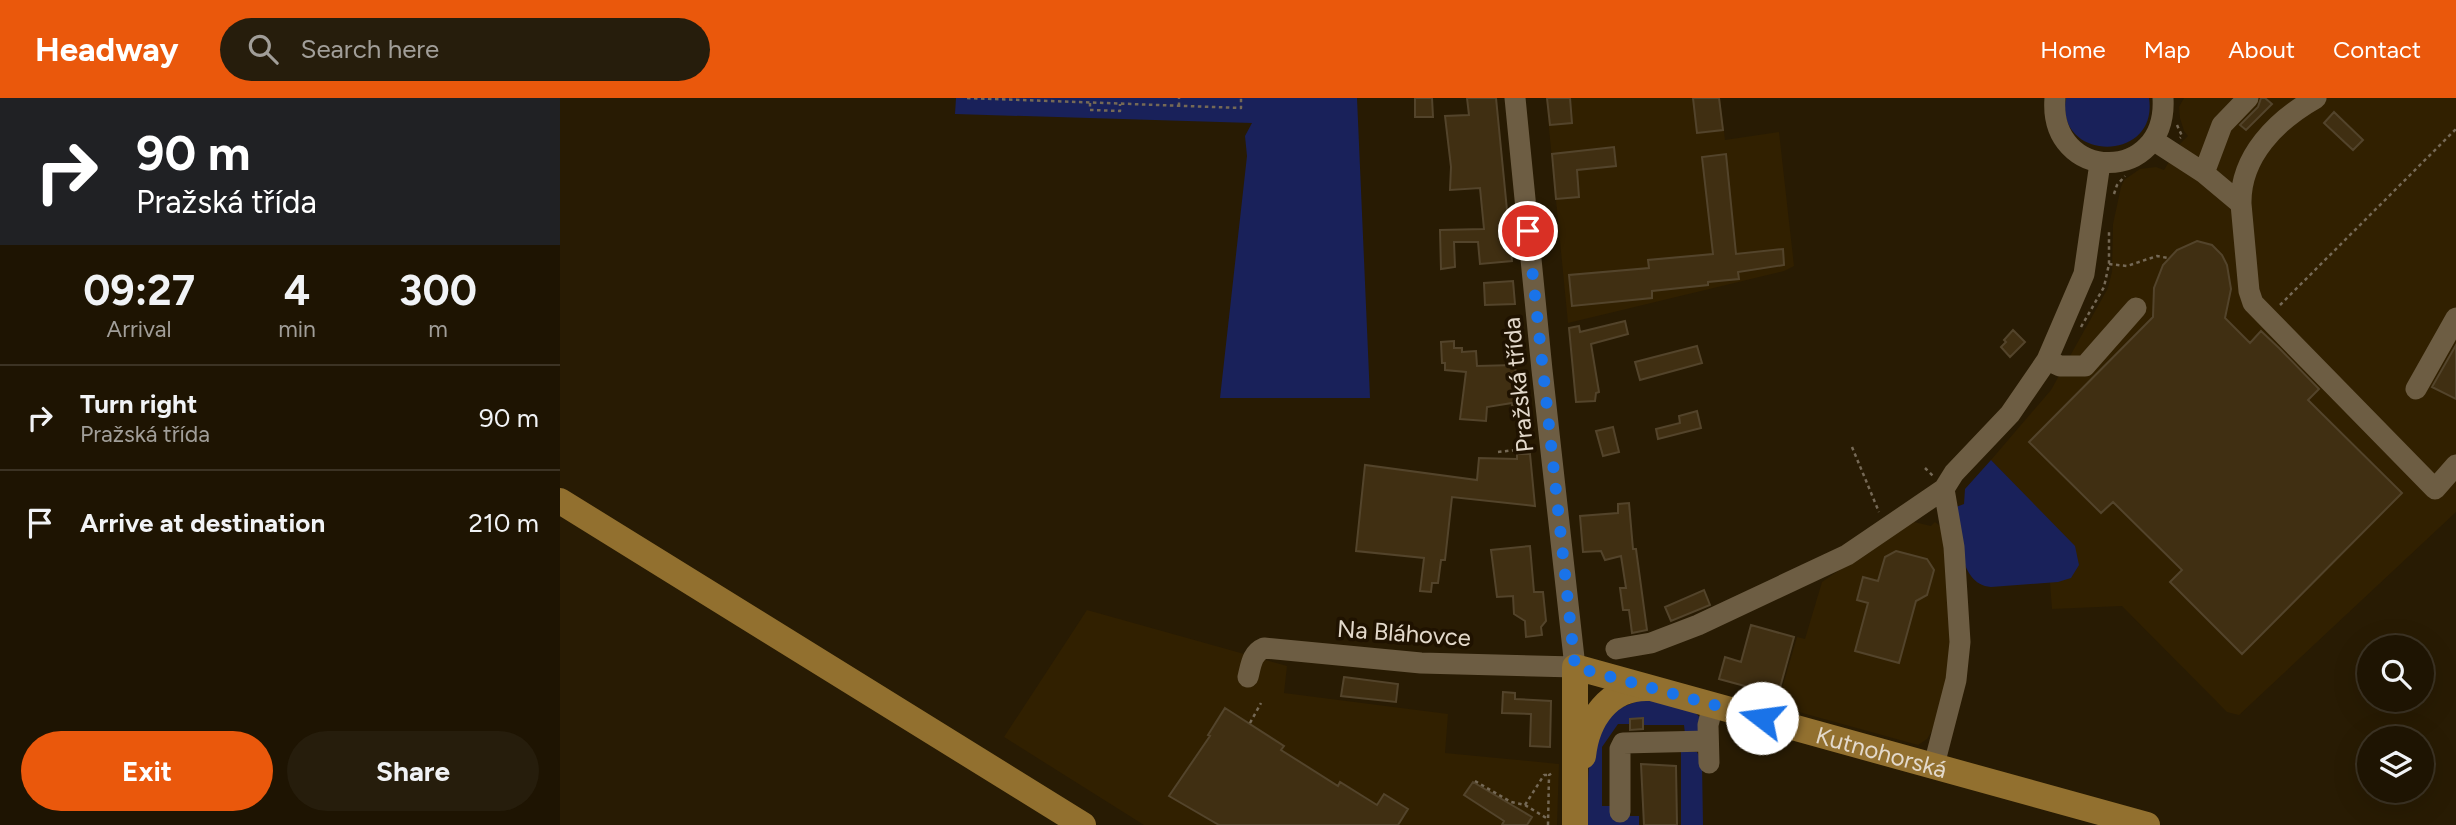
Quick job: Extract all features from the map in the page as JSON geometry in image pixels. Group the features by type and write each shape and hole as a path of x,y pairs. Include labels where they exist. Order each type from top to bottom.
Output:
{"main road":[{"path":"560,501 1083,825"},
{"name":"Kutnohorská","path":"1575,667 2147,825"},
{"path":"1575,667 1575,815"},
{"path":"1575,815 1584,746 1591,724 1609,701 1625,691 1642,688 1658,690"}],"street":[{"name":"Pražská třída","path":"1515,98 1575,667"},
{"path":"2055,98 2054,116 2059,133 2069,147 2083,157 2100,163 2130,159 2143,151 2160,127 2163,98"},
{"path":"2204,173 2222,125 2248,98"},
{"path":"2316,98 2297,110 2263,141 2242,183 2241,204 2250,298 2435,489 2456,465"},
{"path":"2153,140 2204,173 2241,204"},
{"path":"1616,649 1651,643 1711,619 1847,555 1944,489 1954,473 2010,414 2047,360 2084,274 2100,163"},
{"path":"2047,360 2060,366 2085,366 2136,308"},
{"path":"2416,389 2456,318"},
{"path":"1934,765 1956,680 1960,642 1954,547 1944,489"},
{"name":"Na Bláhovce","path":"1248,677 1253,658 1259,650 1264,649 1421,663 1575,667"},
{"path":"1709,763 1708,725 1713,705"},
{"path":"1620,812 1620,749 1623,743 1708,741"}],"path":[{"path":"967,98 1241,108 1241,98"},
{"path":"1179,98 1179,106"},
{"path":"1090,103 1090,110 1100,111 1120,111 1120,104"},
{"path":"2268,317 2456,129"},
{"path":"2109,264 2127,266 2157,256 2168,258"},
{"path":"1498,452 1550,446"},
{"path":"1853,447 1886,529"},
{"path":"1250,723 1261,703"},
{"path":"1525,805 1544,775 1560,769"},
{"path":"1548,825 1549,775"},
{"path":"1475,780 1511,802 1525,805 1548,819"}],"shaded area":[{"path":"956,98 1357,98 1370,398 1220,398 1247,156 1245,136 1252,123 955,114"},
{"path":"1546,98 1720,98 1725,140 1779,132 1794,266 1784,271 1568,323"},
{"path":"2066,98 2149,98 2148,120 2139,135 2124,144 2107,147 2090,144 2075,134 2067,119"},
{"path":"2184,98 2456,98 2456,512 2239,715 2227,712 2122,606 2052,609 2045,517 1991,460 2051,390 2108,288 2112,272 2113,224 2121,187 2124,180 2140,169 2156,167 2164,170 2188,136 2180,118 2179,107"},
{"path":"1991,460 2075,546 2079,565 2071,578 2058,582 1991,587 1980,584 1972,577 1962,555 1956,507 1964,504 1965,489"},
{"path":"1910,521 1931,526 1935,522 1945,530 1952,664 1932,731 1927,739 1918,745 1777,706 1797,637 1805,639 1822,582"},
{"path":"1087,610 1287,666 1284,693 1448,714 1445,753 1559,764 1557,825 1144,825 1004,737"},
{"path":"1643,699 1693,710 1702,720 1699,730 1693,734 1685,734 1684,725 1643,725 1643,718 1631,719 1630,724 1618,724 1602,747 1602,806 1613,806 1614,816 1639,816 1639,825 1586,825 1589,762 1607,713"},
{"path":"1681,751 1697,752 1702,763 1703,825 1681,825"}],"building":[{"path":"1415,98 1432,98 1433,117 1415,117"},
{"path":"1467,98 1496,98 1512,261 1480,264 1478,242 1454,242 1455,267 1441,269 1440,230 1484,229 1480,188 1450,190 1451,167 1445,116 1469,115"},
{"path":"1547,98 1570,98 1572,123 1550,125"},
{"path":"1693,98 1719,98 1723,130 1697,133"},
{"path":"2261,98 2272,104 2246,130 2240,125 2258,107"},
{"path":"2334,112 2363,140 2353,150 2324,123"},
{"path":"1614,147 1616,166 1577,170 1579,197 1556,199 1552,154"},
{"path":"1726,154 1736,254 1783,249 1784,265 1738,272 1739,279 1652,291 1652,298 1572,306 1569,275 1649,268 1648,260 1713,254 1702,157"},
{"path":"2197,241 2212,245 2227,265 2231,289 2225,318 2250,343 2261,331 2279,348 2319,389 2308,400 2402,493 2242,654 2170,582 2182,570 2113,502 2101,513 2029,442 2153,317 2154,288 2163,265 2177,250"},
{"path":"1513,281 1515,304 1485,305 1484,283"},
{"path":"1625,321 1628,334 1591,344 1599,392 1596,393 1595,401 1576,402 1569,328 1579,326 1580,332"},
{"path":"2013,330 2025,342 2010,357 2001,347"},
{"path":"1454,341 1454,348 1462,348 1462,352 1476,351 1477,366 1515,365 1518,397 1522,397 1524,418 1513,418 1512,403 1487,407 1486,421 1460,419 1466,372 1445,370 1445,363 1442,363 1441,342"},
{"path":"2456,345 2456,399 2432,387"},
{"path":"1697,346 1702,363 1640,380 1635,362"},
{"path":"1697,411 1701,428 1658,439 1656,429 1680,423 1679,416"},
{"path":"1613,427 1619,452 1603,456 1596,431"},
{"path":"1517,454 1530,454 1535,506 1452,497 1445,560 1441,560 1438,583 1432,583 1431,592 1420,591 1424,558 1356,551 1365,465 1477,480 1479,458 1517,459"},
{"path":"1629,503 1633,549 1636,549 1647,630 1632,633 1629,610 1623,610 1620,588 1626,588 1621,556 1605,560 1601,551 1583,552 1580,516 1618,513 1618,504"},
{"path":"1530,546 1534,592 1543,592 1546,621 1541,627 1542,635 1526,637 1525,621 1514,614 1513,596 1497,597 1491,550"},
{"path":"1896,551 1927,559 1934,570 1927,595 1916,601 1899,663 1855,651 1868,603 1857,600 1863,577 1878,581 1885,557"},
{"path":"1704,590 1710,605 1671,621 1665,607"},
{"path":"1751,625 1794,637 1778,695 1719,679 1725,657 1741,662"},
{"path":"1344,677 1398,684 1396,702 1341,696"},
{"path":"1503,692 1515,693 1515,699 1551,701 1550,747 1530,746 1531,714 1502,713"},
{"path":"1225,708 1284,746 1281,750 1338,786 1340,782 1377,805 1384,794 1408,809 1398,825 1219,825 1169,796 1210,736 1208,735"},
{"path":"1643,718 1643,729 1630,730 1630,719"},
{"path":"1641,764 1676,766 1677,825 1644,825"},
{"path":"1473,782 1532,817 1527,825 1502,825 1504,821 1464,795"}],"route":[{"path":"1528,231 1575,667 1762,718"}]}
